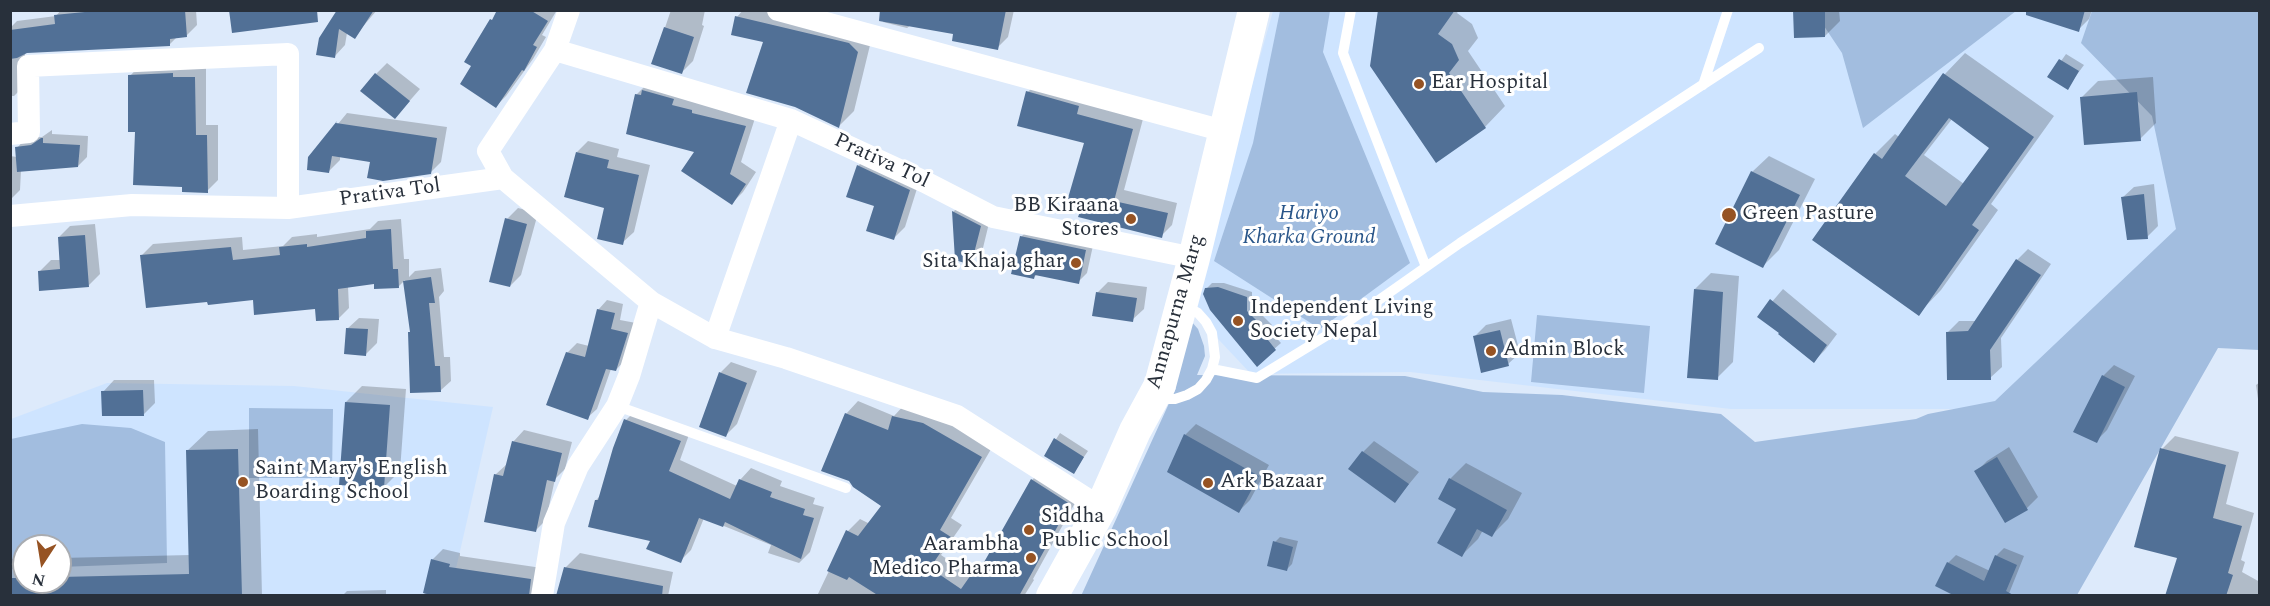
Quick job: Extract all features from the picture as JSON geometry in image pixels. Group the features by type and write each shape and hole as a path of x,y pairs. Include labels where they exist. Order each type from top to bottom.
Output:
{"main road":[{"name":"Annapurna Marg","path":"1052,596 1101,508 1160,385 1194,258 1254,10"}],"street":[{"path":"778,10 1224,132"},
{"path":"561,14 555,51 488,151 503,178 651,302 715,338 786,358 957,416 1101,508"},
{"name":"Prativa Tol","path":"555,51 791,120 925,182 993,217 1194,258"},
{"path":"10,134 29,132 28,66 288,54 288,208"},
{"path":"715,338 791,120"},
{"name":"Prativa Tol","path":"10,216 132,205 288,208 503,178"},
{"path":"542,596 554,523 578,466 617,406 629,376 651,302"}],"lane":[{"path":"1351,10 1343,53 1426,267"},
{"path":"1703,85 1728,10"},
{"path":"1212,369 1257,378 1339,328 1426,267 1759,48"},
{"path":"1154,398 1175,399 1187,395 1206,380 1212,369 1215,357 1212,333 1198,313 1181,304"},
{"path":"617,406 846,488"}],"shaded area":[{"name":"Green Pasture","path":"1273,11 2259,11 2259,179 1989,409 1731,409 1410,372 1251,374 1189,308"},
{"name":"Saint Mary's English Boarding School","path":"107,383 294,386 493,407 450,595 11,596 11,419"}],"green space":[{"name":"Hariyo Kharka Ground","path":"1280,11 1330,11 1323,52 1410,263 1320,329 1214,261 1253,143"},
{"path":"1814,11 2016,11 1863,128 1842,53"},
{"path":"2092,11 2259,11 2259,350 2218,348 2077,595 1081,596 1176,388 1174,389 1191,321 1198,329 1204,346 1205,356 1197,375 1405,376 1483,392 1562,395 1721,414 1755,442 1916,419 1928,414 1995,401 2176,229 2152,116 2081,43"},
{"path":"1537,315 1650,326 1644,393 1531,382"},
{"path":"249,408 333,409 332,478 249,478"},
{"path":"82,424 131,428 165,442 167,563 72,567 72,534 12,534 11,569 11,439"}],"building":[{"path":"105,10 185,10 187,37 170,39 170,46 27,53 10,59 10,30 55,24 54,15"},
{"path":"229,10 317,10 318,22 232,33"},
{"path":"337,10 374,10 355,39 339,29 335,58 316,55 319,38"},
{"path":"497,10 530,10 548,21 533,45 537,47 524,71 522,70 496,108 460,84 471,66 464,62"},
{"path":"880,10 1006,10 998,50 952,41 953,34 879,21"},
{"name":"Ear Hospital","path":"1378,10 1455,10 1438,34 1452,44 1459,60 1449,73 1486,128 1436,163 1370,66"},
{"path":"1793,10 1825,10 1825,37 1794,38"},
{"path":"2026,10 2085,10 2079,32 2026,15"},
{"path":"735,16 849,43 858,52 839,128 795,107 746,93 763,42 731,35"},
{"path":"664,27 694,37 682,74 651,64"},
{"path":"2059,59 2079,71 2068,90 2047,77"},
{"path":"173,73 173,77 195,77 196,135 207,135 208,193 182,192 182,187 133,185 135,132 128,132 128,75"},
{"path":"375,73 410,101 395,119 360,91"},
{"path":"1943,73 2034,137 1972,225 1979,230 1919,316 1812,240 1874,153 1882,159","holes":["1949,118 1989,148 1946,206 1905,176"]},
{"path":"642,90 674,99 672,105 692,110 692,113 746,126 730,174 746,184 732,205 681,171 694,152 626,134 635,94 641,95"},
{"path":"1026,91 1079,106 1077,114 1133,129 1114,201 1168,213 1162,238 1078,217 1081,209 1066,205 1084,143 1017,126"},
{"path":"2137,92 2141,141 2084,145 2080,97"},
{"path":"337,121 336,123 437,138 431,174 383,181 367,178 370,162 332,156 329,173 307,170 308,157"},
{"path":"43,138 43,143 80,145 78,167 17,172 15,147 31,145"},
{"path":"576,152 609,160 607,168 639,175 623,245 597,239 604,208 564,197"},
{"path":"857,165 910,190 894,240 866,231 874,206 846,197"},
{"path":"1751,171 1800,195 1763,268 1715,244"},
{"path":"2144,194 2148,239 2127,240 2121,197"},
{"path":"952,211 981,226 971,265 955,260"},
{"path":"505,218 527,224 510,287 489,282"},
{"path":"391,229 393,269 398,269 399,288 374,289 374,284 338,289 339,320 316,321 315,309 254,315 253,300 146,308 140,255 231,247 233,260 280,255 279,247 307,244 307,247 366,238 366,231"},
{"path":"85,235 89,287 39,291 38,271 60,269 58,237"},
{"path":"1020,236 1086,250 1079,284 1035,275 1034,279 1011,274"},
{"path":"2016,259 2041,275 1990,350 1991,380 1947,380 1946,332 1968,331"},
{"path":"431,277 435,303 429,303 435,366 440,366 441,392 410,393 408,332 410,332 403,281"},
{"name":"Independent Living Society Nepal","path":"1218,287 1247,297 1247,311 1268,332 1264,335 1276,350 1257,367 1210,310 1203,294 1205,288"},
{"path":"1694,289 1723,292 1718,380 1687,378"},
{"path":"1096,292 1137,298 1133,322 1092,316"},
{"path":"1770,299 1827,345 1814,363 1757,317"},
{"path":"597,309 615,313 611,329 628,333 616,371 606,369 588,420 546,405 566,352 585,357"},
{"path":"346,328 368,329 366,356 344,354"},
{"name":"Admin Block","path":"1500,330 1509,366 1481,373 1473,336"},
{"path":"719,372 747,383 726,437 699,427"},
{"path":"2102,375 2125,387 2097,443 2073,432"},
{"path":"143,390 144,416 102,416 101,391"},
{"path":"345,402 390,405 384,488 339,485"},
{"path":"845,413 888,430 892,416 923,423 982,457 940,530 951,537 930,568 961,589 980,562 983,564 1031,479 1070,504 1019,596 879,596 849,577 847,580 827,571 846,530 858,536 881,506 853,487 849,481 821,471"},
{"path":"624,419 681,441 669,471 730,499 739,479 772,492 770,497 805,509 803,515 814,518 801,559 725,522 723,527 699,518 681,563 646,549 650,541 588,527 595,500 598,500"},
{"path":"1184,434 1259,476 1239,513 1167,472"},
{"path":"1054,438 1084,457 1074,474 1044,456"},
{"path":"512,441 562,453 555,482 547,480 536,532 484,522 494,474 503,476"},
{"path":"2160,448 2226,465 2213,518 2242,526 2228,573 2233,575 2226,596 2165,596 2177,558 2134,547"},
{"path":"238,449 242,596 10,596 10,578 12,578 12,594 72,594 72,577 189,574 186,450"},
{"path":"1362,451 1409,484 1395,503 1348,469"},
{"path":"1997,457 2028,510 2005,523 1974,471"},
{"path":"1449,478 1507,510 1492,537 1477,529 1462,557 1437,543 1456,509 1438,499"},
{"path":"1273,541 1293,547 1287,571 1267,566"},
{"path":"1995,555 2017,565 2006,591 2015,596 1955,596 1935,586 1947,562 1984,581"},
{"path":"431,559 450,564 449,567 531,579 529,596 435,596 423,593"},
{"path":"564,567 663,586 662,596 556,596"}],"place":[{"name":"Ear Hospital","path":"1419,84"},
{"name":"Green Pasture","path":"1729,215"},
{"name":"BB Kiraana Stores","path":"1131,219"},
{"name":"Sita Khaja ghar","path":"1076,263"},
{"name":"Independent Living Society Nepal","path":"1238,321"},
{"name":"Admin Block","path":"1491,351"},
{"name":"Saint Mary's English Boarding School","path":"243,482"},
{"name":"Ark Bazaar","path":"1208,483"},
{"name":"Siddha Public School","path":"1029,530"},
{"name":"Aarambha Medico Pharma","path":"1031,558"}]}
